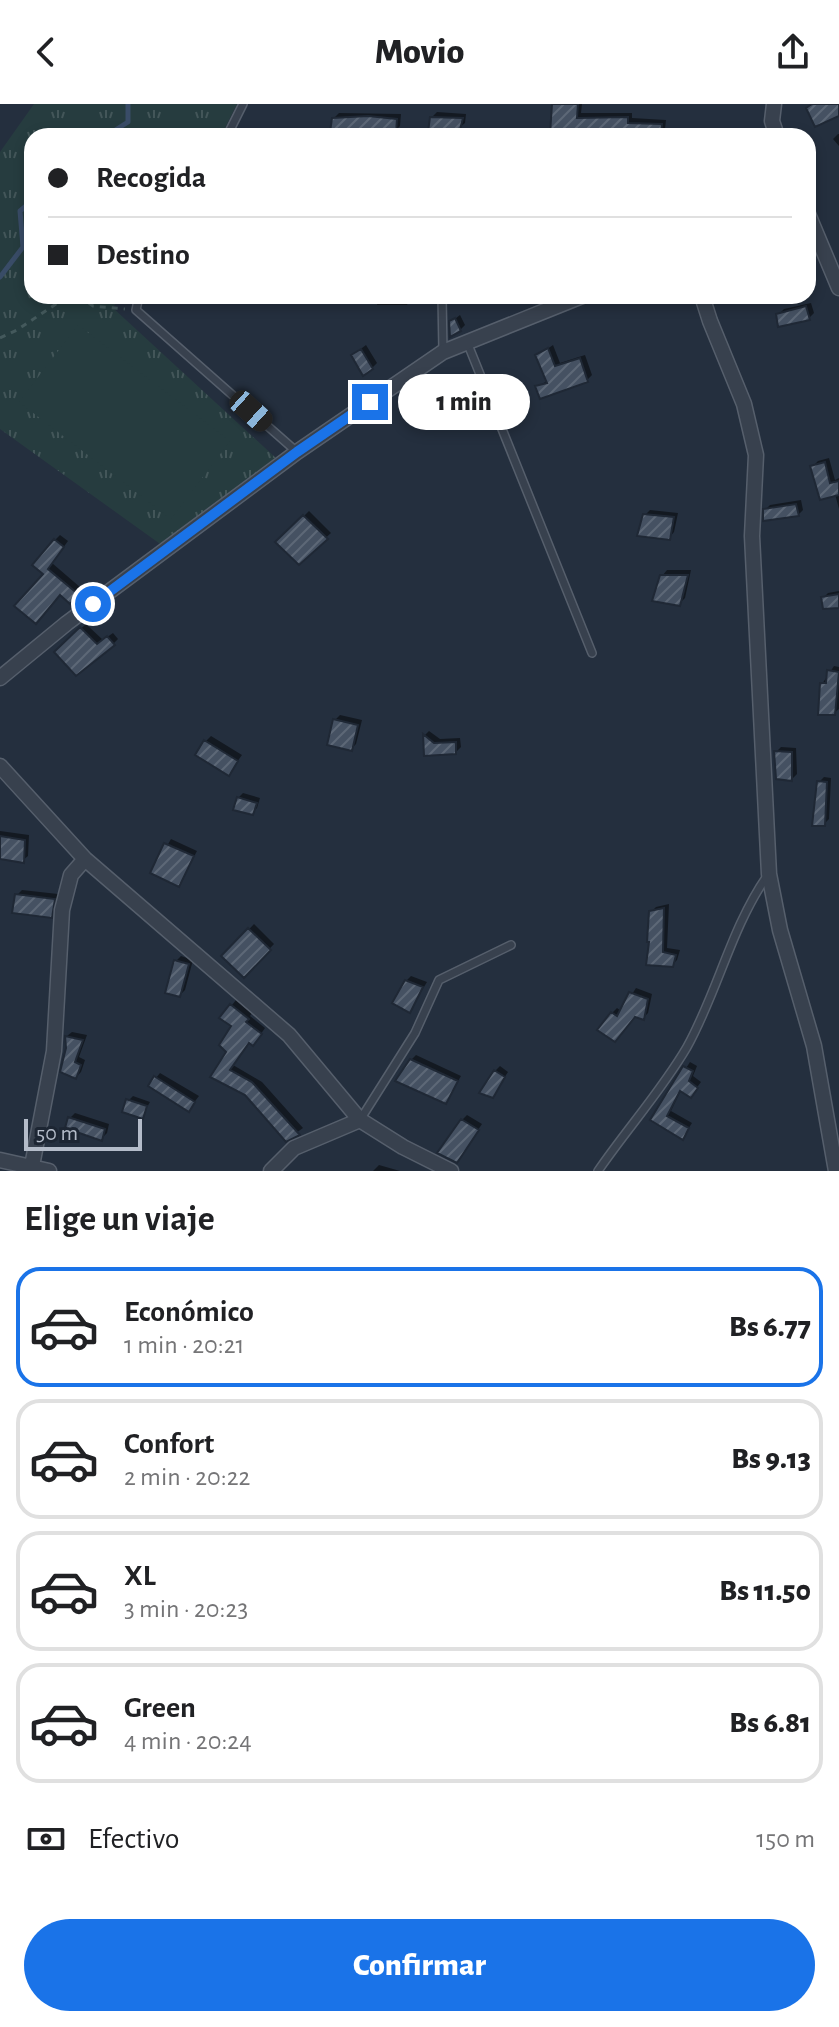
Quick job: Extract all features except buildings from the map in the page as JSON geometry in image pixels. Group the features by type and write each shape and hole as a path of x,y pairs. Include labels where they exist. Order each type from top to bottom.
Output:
{"street":[{"path":"774,104 774,128"},
{"path":"816,233 839,288"},
{"path":"0,678 67,623 297,452 443,352 466,340 561,304"},
{"path":"705,304 744,404 756,455 752,536 769,874 780,930 814,1046 836,1171"},
{"path":"0,766 85,859 289,1035 360,1120 403,1147 451,1171"},
{"path":"32,1169 54,1051 62,910 71,875 85,859"},
{"path":"271,1171 294,1148 360,1120"},
{"path":"0,1160 49,1171"}],"lane":[{"path":"231,128 243,104"},
{"path":"137,304 136,310 297,452"},
{"path":"442,304 443,352"},
{"path":"466,340 592,653"},
{"path":"598,1171 686,1048 748,903 769,874"},
{"path":"360,1120 415,1033 439,980 511,945"}],"path":[{"path":"0,338 56,304"},
{"path":"90,304 136,310"}],"green space":[{"path":"34,104 237,104 225,128 24,128 24,304 115,304 113,308 277,459 163,546 0,429 0,152"},
{"path":"78,325 230,441 171,519 19,402"}],"waterway":[{"path":"119,128 128,122 128,104"},
{"path":"0,277 23,247 20,211 24,208"}],"route":[{"path":"93,604 297,452 370,402"}]}
